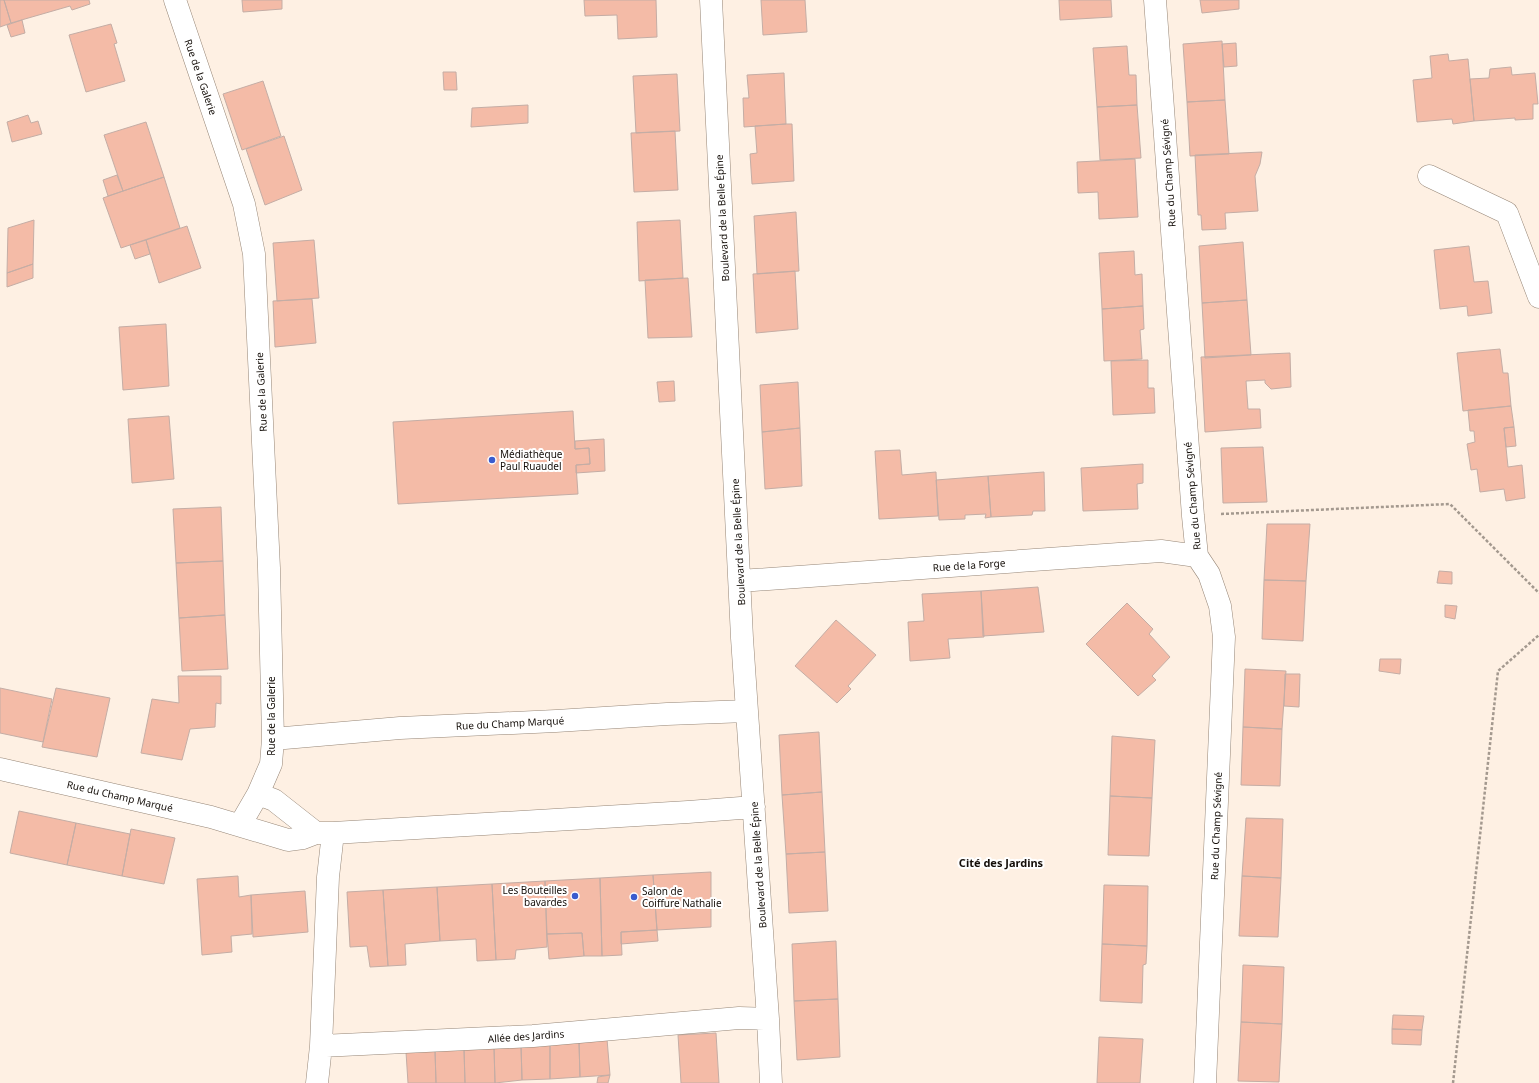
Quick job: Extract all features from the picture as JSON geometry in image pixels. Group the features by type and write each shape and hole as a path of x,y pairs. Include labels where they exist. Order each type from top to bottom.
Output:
{"street":[{"name":"Rue de la Galerie","path":"175,0 244,204 254,254 269,561 273,739 271,764 258,794"},
{"name":"Boulevard de la Belle Épine","path":"711,0 747,711 771,1083"},
{"name":"Rue du Champ Sévigné","path":"1156,0 1197,556 1208,574 1220,606 1224,637 1205,1083"},
{"path":"1429,176 1507,213 1539,298"},
{"name":"Rue de la Forge","path":"740,581 1162,552 1197,556"},
{"name":"Rue du Champ Marqué","path":"273,739 400,728 747,711"},
{"name":"Rue du Champ Marqué","path":"0,769 240,825 288,840 325,833 754,807"},
{"path":"240,825 258,794 274,800 325,833 328,876 321,1046 317,1083"},
{"name":"Allée des Jardins","path":"321,1046 534,1036 739,1018 768,1019"}],"path":[{"path":"1193,516 1450,504 1539,593"},
{"path":"1453,1083 1498,671 1539,635"}],"building":[{"path":"0,0 4,0 11,23 0,27"},
{"path":"4,0 89,0 90,4 72,10 70,6 11,23"},
{"path":"242,0 282,0 282,9 243,12"},
{"path":"584,0 656,0 657,37 618,39 617,15 585,16"},
{"path":"761,0 805,0 807,32 763,35"},
{"path":"1059,0 1111,0 1112,17 1060,20"},
{"path":"1200,0 1239,0 1239,9 1202,13"},
{"path":"22,20 25,33 11,37 7,25"},
{"path":"111,24 117,43 114,44 125,81 86,92 69,35"},
{"path":"1222,41 1225,100 1187,102 1183,44"},
{"path":"1236,43 1237,66 1224,67 1222,44"},
{"path":"1127,46 1129,75 1136,75 1137,105 1097,107 1093,48"},
{"path":"1448,54 1449,61 1468,59 1474,121 1453,124 1452,119 1417,122 1413,80 1432,78 1430,56"},
{"path":"1511,67 1512,75 1535,73 1538,104 1533,104 1533,119 1515,120 1515,118 1474,121 1470,79 1489,78 1490,69"},
{"path":"443,72 456,72 457,90 444,90"},
{"path":"784,73 786,124 744,127 743,98 749,98 747,75"},
{"path":"677,74 680,131 636,133 633,76"},
{"path":"263,81 281,136 242,150 223,94"},
{"path":"1225,100 1229,154 1190,156 1187,102"},
{"path":"528,105 528,123 471,127 472,108"},
{"path":"1137,105 1141,158 1100,160 1097,107"},
{"path":"28,115 31,123 38,121 42,134 12,142 7,122"},
{"path":"146,122 164,177 123,191 104,135"},
{"path":"792,124 794,181 752,184 750,154 757,153 755,126"},
{"path":"675,131 678,190 634,192 631,133"},
{"path":"284,136 302,190 265,205 246,149"},
{"path":"1262,152 1260,164 1255,176 1258,211 1225,213 1226,229 1202,230 1201,215 1198,215 1195,155"},
{"path":"1135,159 1138,217 1099,219 1098,192 1078,193 1077,162"},
{"path":"117,175 123,191 108,196 103,180"},
{"path":"164,177 180,228 121,248 103,198"},
{"path":"796,212 799,271 757,274 754,216"},
{"path":"34,220 33,264 7,273 8,228"},
{"path":"680,220 683,278 639,281 637,222"},
{"path":"187,226 201,268 159,283 146,240"},
{"path":"146,240 150,254 135,259 130,245"},
{"path":"314,240 319,298 277,301 273,243"},
{"path":"1243,242 1247,300 1202,303 1199,246"},
{"path":"1469,246 1474,282 1488,281 1492,313 1468,316 1467,306 1440,309 1434,250"},
{"path":"1134,251 1135,275 1142,274 1143,306 1102,309 1099,253"},
{"path":"33,264 33,278 7,287 7,273"},
{"path":"795,271 798,329 756,333 753,274"},
{"path":"688,278 692,337 648,338 645,280"},
{"path":"312,299 316,343 275,347 273,301"},
{"path":"1247,300 1251,355 1205,358 1202,303"},
{"path":"1143,306 1144,329 1140,330 1142,359 1104,361 1102,309"},
{"path":"166,324 169,386 123,390 119,327"},
{"path":"1500,349 1503,373 1508,373 1511,406 1463,411 1457,353"},
{"path":"1290,353 1291,387 1271,389 1265,383 1265,380 1246,381 1248,409 1260,409 1261,428 1205,432 1201,357"},
{"path":"1148,360 1148,388 1154,388 1155,413 1113,415 1111,361"},
{"path":"674,381 675,401 659,402 657,382"},
{"path":"798,382 800,428 762,432 760,385"},
{"path":"1511,406 1514,427 1504,428 1508,467 1522,465 1525,498 1506,501 1504,489 1480,492 1477,469 1471,470 1467,444 1475,442 1474,431 1470,431 1468,410"},
{"name":"Médiathèque Paul Ruaudel","path":"573,411 575,449 589,448 590,464 576,465 578,494 398,504 393,422"},
{"path":"169,416 174,479 132,483 128,419"},
{"path":"1514,427 1516,446 1506,447 1504,428"},
{"path":"800,428 802,486 765,489 762,432"},
{"path":"604,439 605,471 576,473 576,465 590,464 589,448 575,449 575,441"},
{"path":"1263,447 1267,502 1223,503 1221,448"},
{"path":"900,450 902,475 936,472 938,516 879,519 875,451"},
{"path":"1143,464 1143,483 1137,484 1138,509 1083,511 1081,468"},
{"path":"1044,472 1045,511 1033,511 1032,515 991,517 988,476"},
{"path":"988,476 991,517 985,518 986,514 965,515 965,519 939,520 936,480"},
{"path":"221,507 223,561 176,563 173,509"},
{"path":"1267,524 1310,524 1306,581 1264,580"},
{"path":"223,561 225,615 179,618 176,563"},
{"path":"1439,571 1452,572 1452,584 1437,583"},
{"path":"1264,580 1306,581 1303,641 1262,639"},
{"path":"1038,587 1044,632 983,636 981,591"},
{"path":"981,591 984,637 948,639 950,658 910,661 908,622 924,621 922,594"},
{"path":"1127,603 1153,629 1149,634 1170,657 1152,676 1156,680 1138,696 1086,644"},
{"path":"1445,605 1457,606 1455,619 1445,617"},
{"path":"225,615 228,669 182,671 179,618"},
{"path":"836,620 876,655 848,686 851,689 837,703 795,666"},
{"path":"1380,659 1401,659 1400,674 1379,671"},
{"path":"1245,669 1286,671 1282,729 1243,727"},
{"path":"1285,674 1300,674 1299,707 1284,706"},
{"path":"178,676 221,676 221,704 216,703 215,727 190,729 182,760 141,753 152,699 179,703"},
{"path":"0,688 52,699 43,742 0,733"},
{"path":"56,688 110,698 97,757 42,747"},
{"path":"1243,727 1282,729 1280,786 1241,785"},
{"path":"819,732 822,792 782,795 779,735"},
{"path":"1112,736 1155,740 1152,798 1110,796"},
{"path":"822,792 825,852 786,854 782,795"},
{"path":"1110,796 1152,798 1149,856 1108,855"},
{"path":"19,811 76,823 67,865 10,853"},
{"path":"1246,818 1283,819 1281,878 1242,876"},
{"path":"76,823 130,834 122,876 67,865"},
{"path":"131,829 175,838 164,884 122,876"},
{"path":"825,852 828,911 789,913 786,854"},
{"path":"711,872 711,927 657,930 653,875"},
{"path":"653,875 657,930 621,932 622,955 602,956 600,878"},
{"path":"238,876 239,897 251,895 252,934 231,936 232,952 202,955 197,879"},
{"path":"1242,876 1281,878 1278,937 1239,936"},
{"path":"600,878 602,956 584,956 582,933 547,934 545,881"},
{"path":"545,881 547,947 516,950 515,959 496,960 492,884"},
{"path":"492,884 496,960 477,961 476,939 440,941 437,887"},
{"path":"1104,885 1148,886 1147,946 1102,944"},
{"path":"437,887 440,941 405,944 406,965 388,966 383,890"},
{"path":"383,890 388,966 370,967 367,946 350,947 347,892"},
{"path":"305,891 308,932 253,937 251,895"},
{"path":"657,930 658,941 621,944 621,932"},
{"path":"582,933 584,956 549,959 547,934"},
{"path":"836,941 838,999 794,1001 792,944"},
{"path":"1102,944 1147,946 1146,964 1143,965 1142,1003 1100,1001"},
{"path":"1243,965 1284,967 1282,1024 1241,1022"},
{"path":"838,999 840,1057 797,1060 794,1001"},
{"path":"1393,1015 1424,1016 1422,1030 1392,1029"},
{"path":"1241,1022 1282,1024 1279,1082 1238,1081"},
{"path":"1392,1029 1422,1030 1421,1045 1392,1044"},
{"path":"716,1033 719,1083 681,1083 678,1035"},
{"path":"1099,1037 1143,1039 1140,1083 1097,1083"},
{"path":"607,1039 610,1075 580,1077 579,1042"},
{"path":"579,1042 580,1077 550,1079 550,1043"},
{"path":"550,1043 550,1079 522,1080 521,1045"},
{"path":"521,1045 522,1080 495,1083 494,1047"},
{"path":"494,1047 495,1083 465,1083 464,1049"},
{"path":"464,1049 465,1083 436,1083 435,1050"},
{"path":"435,1050 436,1083 408,1083 406,1052"},
{"path":"610,1075 608,1083 597,1083 598,1077"}],"place":[{"name":"Médiathèque Paul Ruaudel","path":"492,460"},
{"name":"Les Bouteilles bavardes","path":"575,896"},
{"name":"Salon de Coiffure Nathalie","path":"634,897"}],"district":[{"name":"Cité des Jardins","path":"1001,862"}]}
